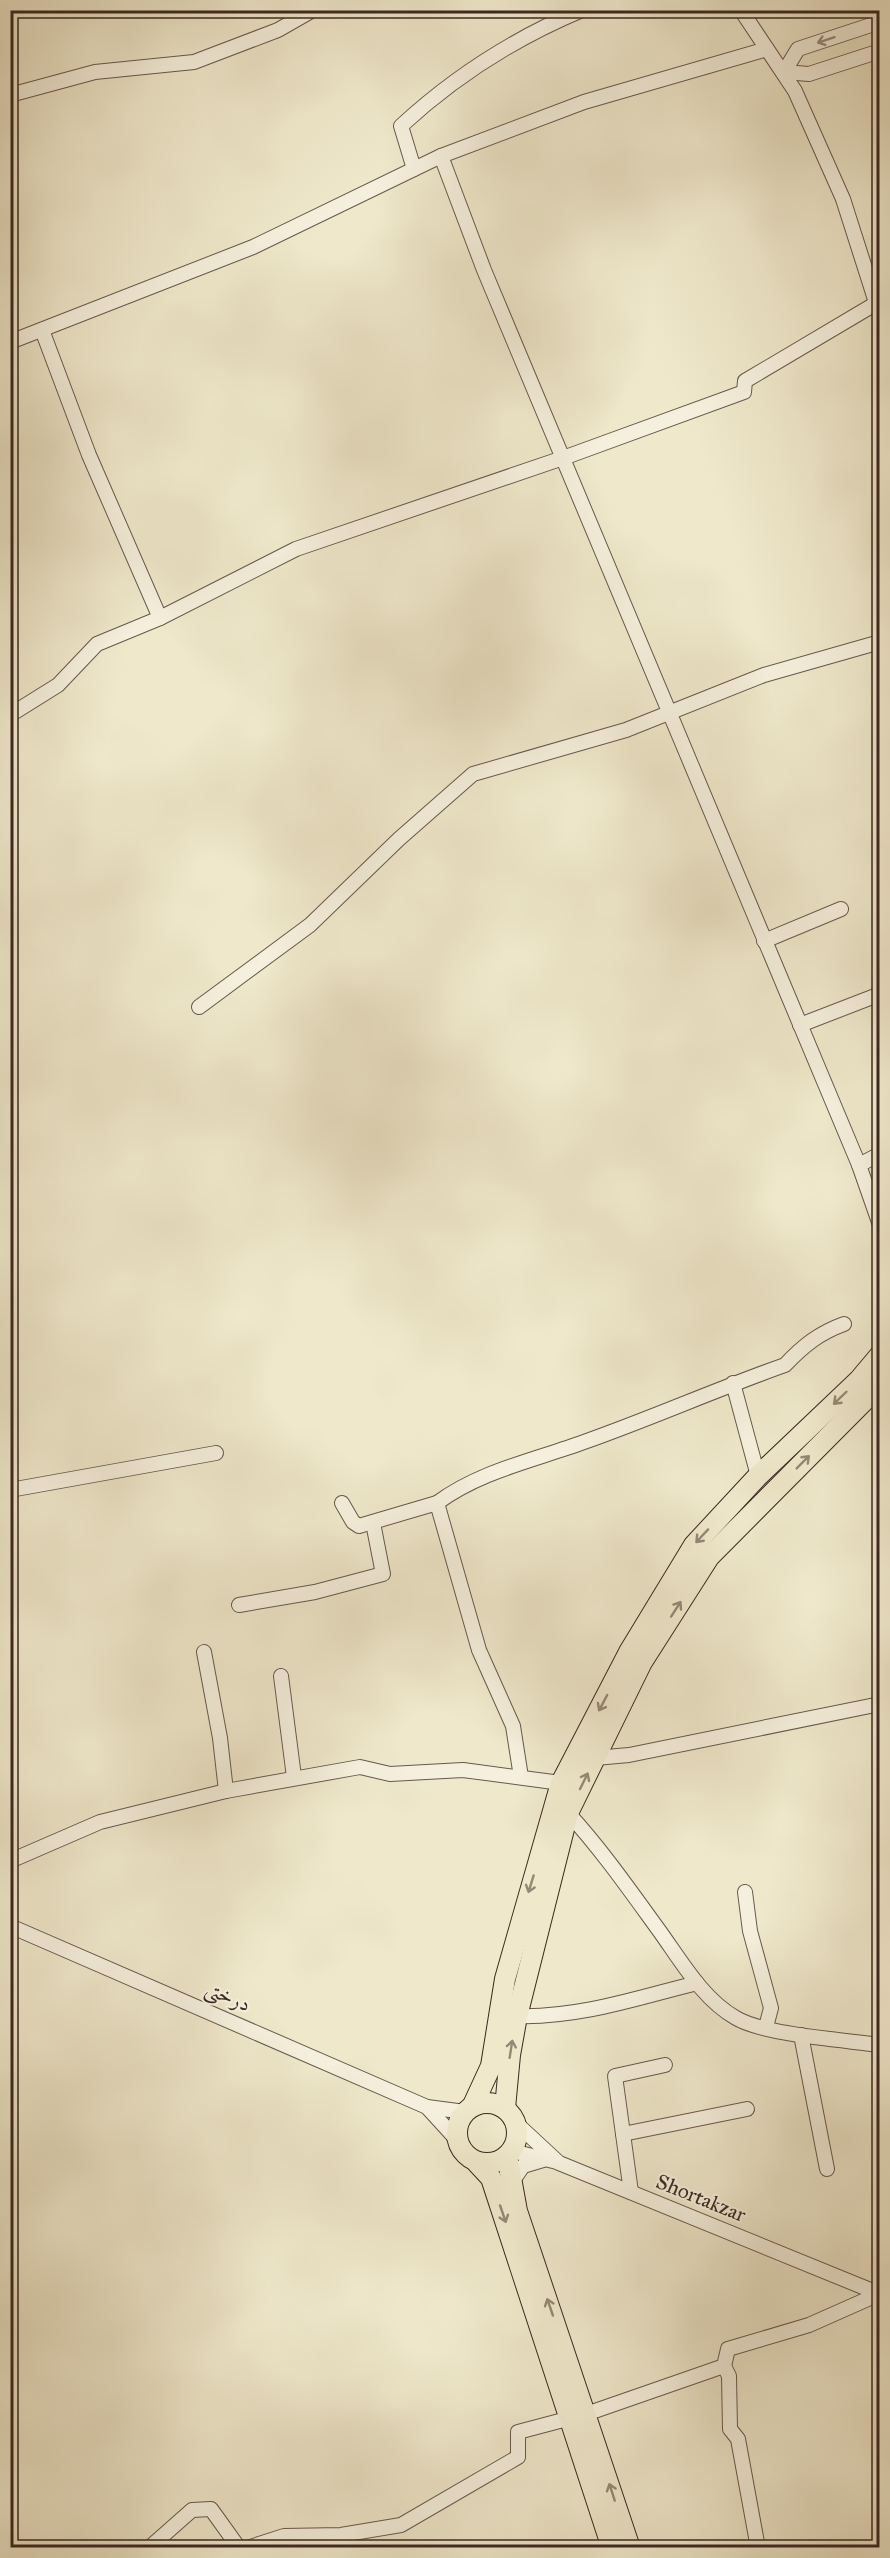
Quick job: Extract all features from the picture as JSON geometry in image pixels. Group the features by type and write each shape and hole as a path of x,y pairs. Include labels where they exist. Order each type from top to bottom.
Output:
{"highway":[{"path":"630,2547 578,2416 491,2178 477,2163 468,2158 458,2141 459,2121 469,2108 491,2066 505,1979 561,1783 629,1652 694,1545 758,1476 859,1380 879,1355"},
{"path":"505,2108 517,2016 568,1813 642,1662 709,1557 879,1385"},
{"path":"469,2108 484,2102 505,2108 517,2124 518,2135 509,2153 498,2161 477,2163"},
{"path":"509,2153 518,2211 578,2416 612,2547"}],"street":[{"path":"10,95 95,72 194,62 278,30 313,10"},
{"path":"414,169 401,126 465,72 540,28 582,10"},
{"path":"10,715 58,685 97,644 160,618 296,549 563,458 744,392 745,381 825,331 877,310 843,199 784,72 741,10"},
{"path":"784,72 798,49 879,22"},
{"path":"10,342 253,247 441,156 584,102 767,49"},
{"path":"784,72 809,74 879,51"},
{"path":"441,156 484,270 859,1165 879,1225"},
{"path":"42,330 89,455 160,618"},
{"path":"199,1007 310,925 399,839 473,774 626,730 668,711 764,675 879,642"},
{"path":"764,941 841,909"},
{"path":"800,1024 875,996"},
{"path":"859,1165 879,1154"},
{"path":"342,1503 356,1525 437,1503 454,1490 505,1468 584,1442 785,1365 805,1344 826,1330 844,1324"},
{"path":"733,1383 758,1476"},
{"path":"10,1490 216,1453"},
{"path":"437,1503 479,1650 513,1726 521,1777"},
{"path":"239,1605 324,1590 383,1574 373,1522"},
{"path":"204,1652 220,1738 226,1791"},
{"path":"281,1676 294,1778"},
{"path":"595,1758 629,1755 879,1704"},
{"path":"10,1861 100,1822 226,1791 360,1767 390,1774 463,1770 561,1783"},
{"path":"568,1813 607,1857 697,1983 734,2018 801,2035 879,2044"},
{"path":"745,1892 750,1931 771,2008 766,2027"},
{"name":"درختی","path":"10,1926 427,2108"},
{"path":"517,2016 561,2016 697,1983"},
{"path":"801,2035 827,2169"},
{"path":"631,2192 615,2076 665,2066"},
{"path":"427,2108 469,2108"},
{"path":"427,2108 458,2141"},
{"path":"623,2134 747,2109"},
{"name":"Shortakzar","path":"517,2124 559,2163 879,2294"},
{"path":"509,2153 559,2163"},
{"path":"513,2182 524,2166 544,2160"},
{"path":"758,2547 738,2439 730,2429 729,2376 724,2366 728,2349 809,2325 879,2294"},
{"path":"247,2547 284,2536 341,2535 400,2525 518,2457 518,2432 578,2416 724,2366"},
{"path":"149,2547 192,2510 212,2510 239,2547"}]}
